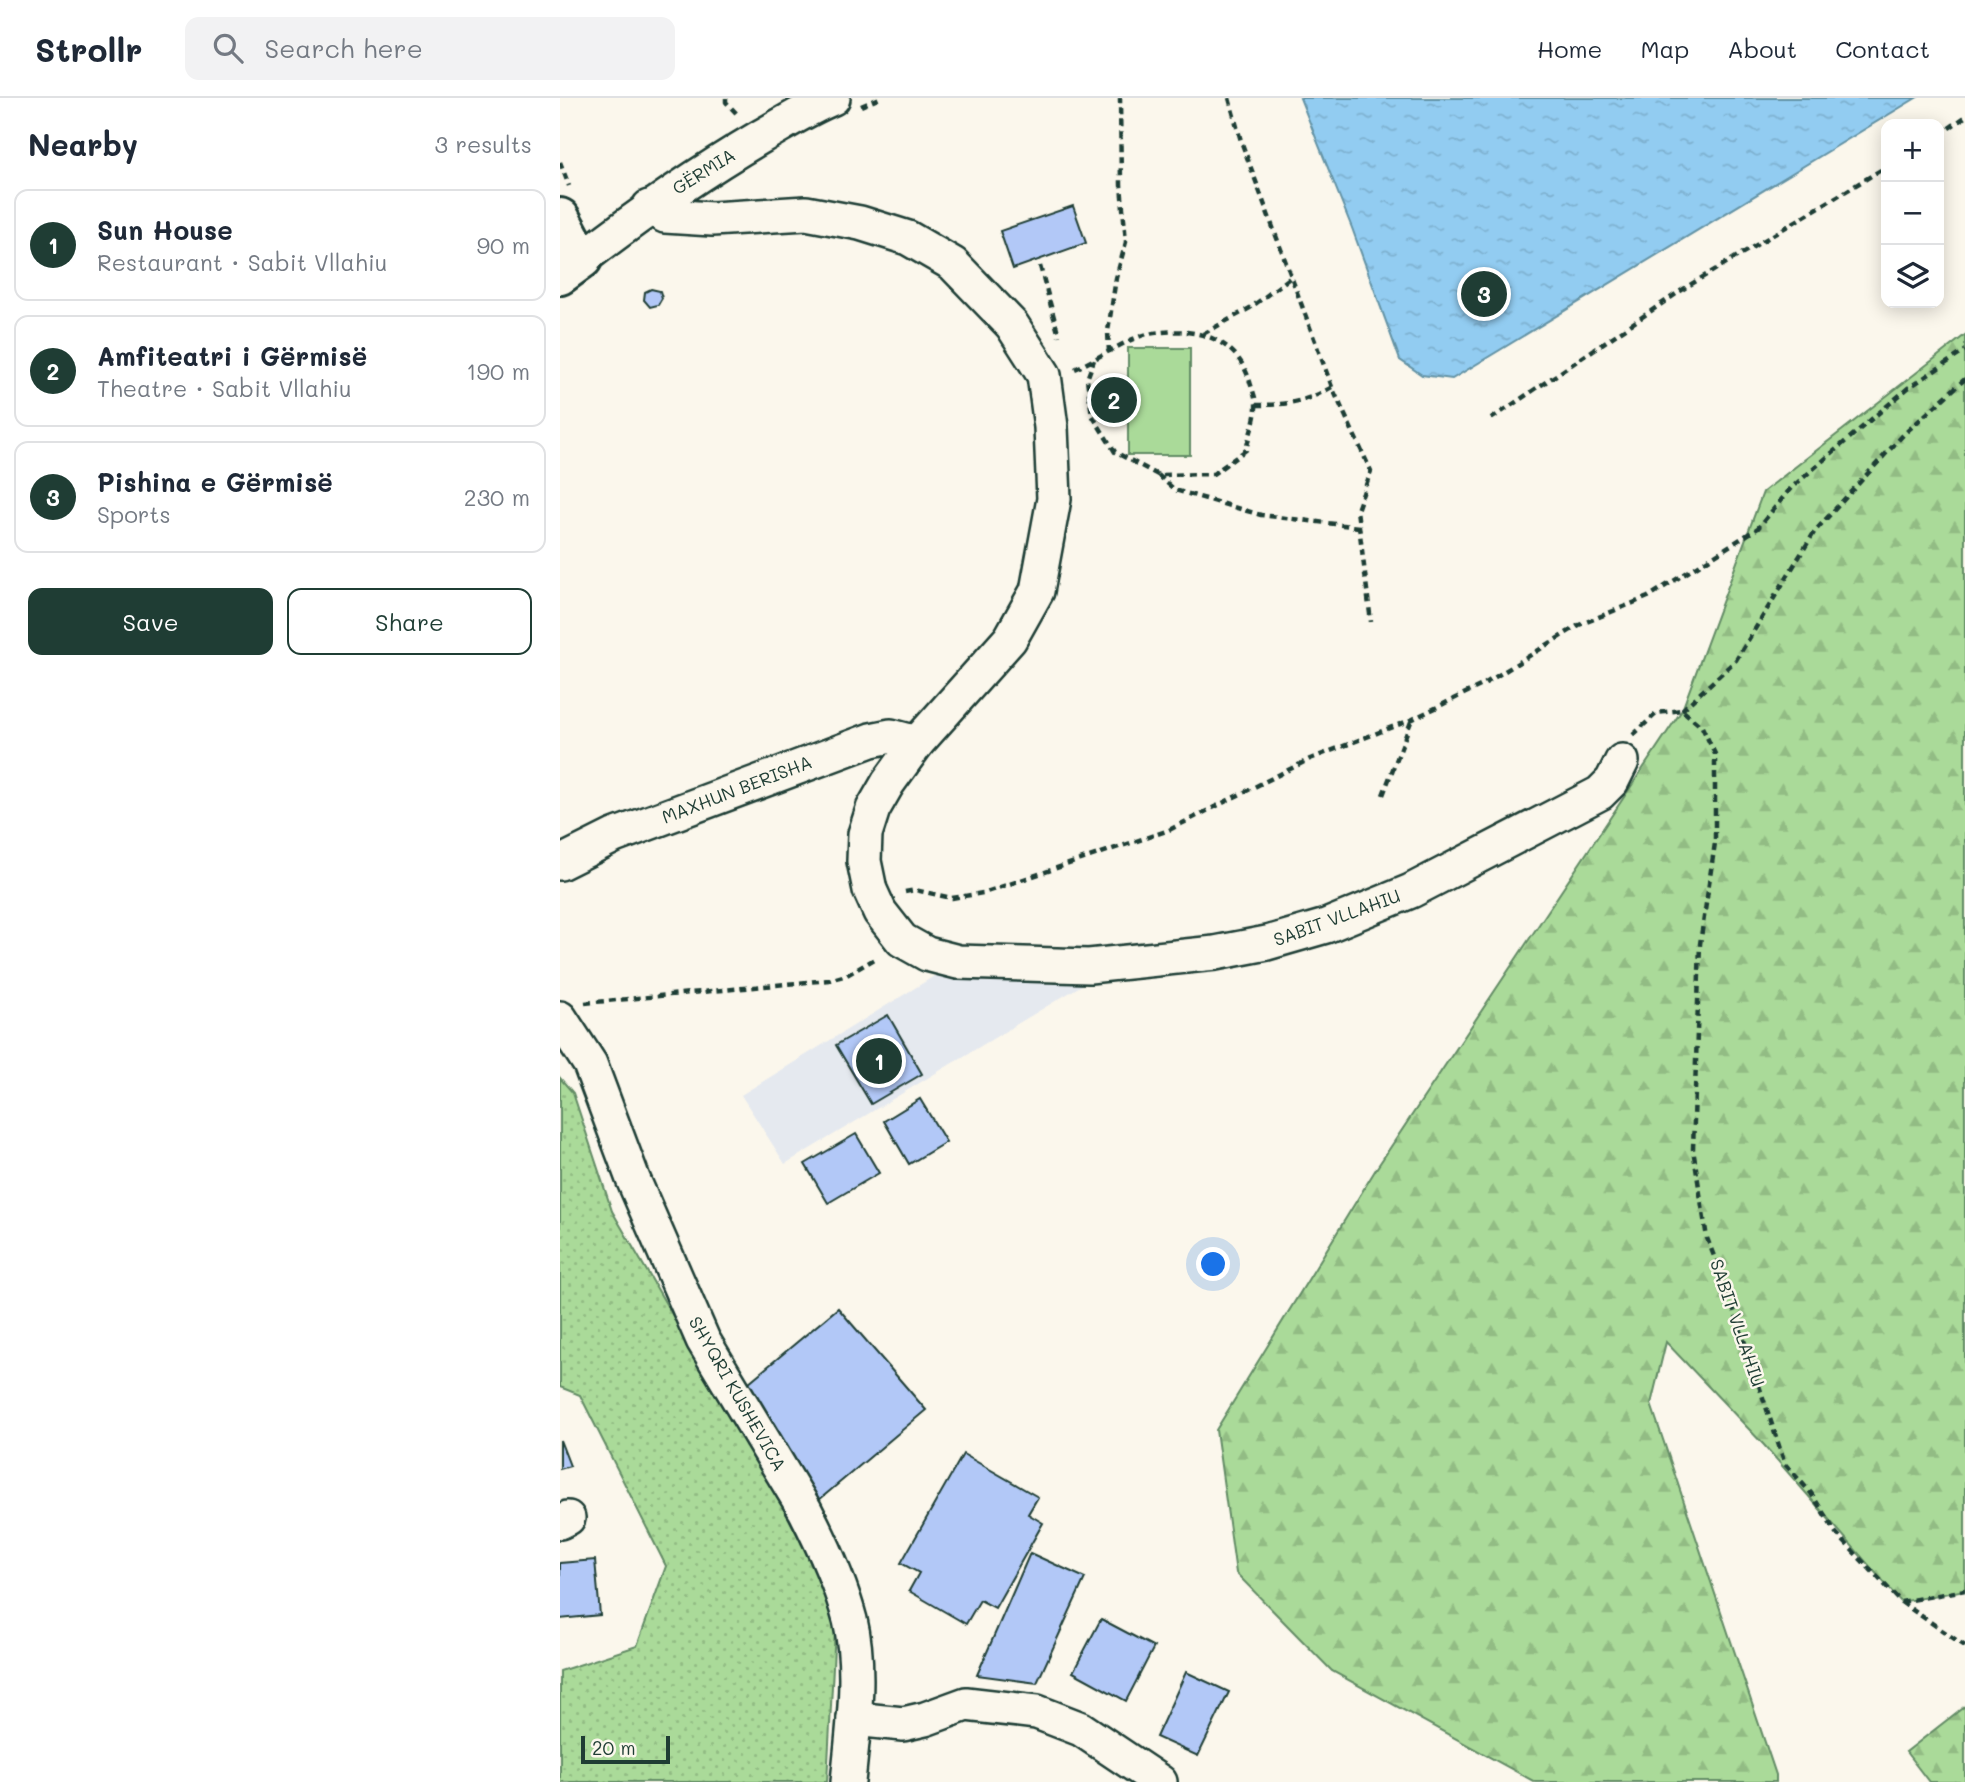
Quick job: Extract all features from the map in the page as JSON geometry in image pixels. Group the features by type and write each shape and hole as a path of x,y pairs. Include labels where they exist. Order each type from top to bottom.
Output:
{"street":[{"name":"GËRMIA","path":"571,267 649,207 748,144 833,98"},
{"name":"SABIT VLLAHIU","path":"649,207 665,216 701,219 806,213 859,223 908,238 953,264 1012,325 1044,376 1051,427 1054,499 1037,591 1010,639 918,743 888,783 873,809 865,834 864,861 870,890 880,912 902,940 927,954 958,962 1089,966 1215,953 1268,943 1365,911 1482,854 1600,793 1612,781 1622,761"},
{"path":"560,218 571,267"},
{"name":"MAXHUN BERISHA","path":"560,863 614,836 871,740 891,736 918,743"},
{"name":"SHYQRI KUSHEVICA","path":"567,1011 633,1179 703,1340 805,1510 819,1537 850,1622 854,1659 854,1719 848,1782"},
{"path":"854,1719 903,1724 965,1704 1037,1712 1082,1729 1160,1782"}],"path":[{"path":"1109,353 1108,331 1125,242 1120,98"},
{"path":"1229,98 1241,141 1332,387 1371,471 1357,510 1371,622"},
{"path":"1944,132 1965,117"},
{"path":"1491,419 1688,286 1881,170"},
{"path":"1040,266 1062,346"},
{"path":"1203,335 1250,308 1291,276"},
{"path":"1044,376 1069,373 1146,334 1195,331 1223,343 1245,365 1256,405 1246,450 1213,474 1158,475"},
{"path":"880,912 902,894 915,890 952,898 983,893 1169,830 1310,759 1413,719 1484,684 1579,625 1648,597 1758,528 1791,488 1855,433 1908,388 1965,351"},
{"path":"1094,360 1087,379 1093,415 1115,452 1158,475 1175,490 1261,515 1359,527"},
{"path":"1622,761 1633,735 1657,713 1682,710 1736,660 1815,531 1904,434 1965,379"},
{"path":"1256,405 1282,405 1313,398 1332,387"},
{"name":"SABIT VLLAHIU","path":"1682,710 1702,727 1715,754 1715,843 1700,944 1693,1149 1707,1238 1730,1298 1785,1464 1811,1493 1836,1534 1901,1602 1965,1646"},
{"path":"1383,795 1413,719"},
{"path":"567,1011 829,980 865,965 902,940"},
{"path":"1901,1602 1965,1590"}],"shaded area":[{"path":"936,975 996,982 1087,982 785,1164 741,1095"}],"green space":[{"path":"1965,335 1965,1590 1901,1602 1764,1445 1666,1342 1651,1404 1776,1775 1776,1782 1535,1782 1332,1671 1236,1573 1216,1430 1376,1169 1682,710 1763,492"},
{"path":"1128,348 1190,348 1190,455 1128,455"},
{"path":"560,1078 573,1093 612,1211 774,1490 836,1609 827,1782 560,1782 560,1671 637,1646 666,1566 580,1395 560,1387"},
{"path":"1965,1706 1965,1782 1929,1782 1906,1752"}],"water":[{"path":"1300,98 1916,98 1452,379 1422,375 1400,360 1352,228"}],"building":[{"path":"1073,206 1086,243 1013,269 1000,231"},
{"path":"651,289 660,291 662,298 658,305 650,307 644,300 645,292"},
{"path":"888,1015 922,1074 871,1104 836,1045"},
{"path":"920,1099 946,1142 909,1164 884,1121"},
{"path":"856,1134 879,1173 828,1203 805,1164"},
{"path":"838,1308 926,1410 819,1500 748,1383"},
{"path":"560,1440 570,1466 560,1469"},
{"path":"963,1454 1038,1497 1028,1514 1043,1523 995,1608 980,1600 966,1624 909,1591 919,1573 901,1563"},
{"path":"1030,1553 1085,1578 1037,1683 977,1675"},
{"path":"595,1560 600,1615 560,1619 560,1563"},
{"path":"1101,1619 1154,1647 1126,1701 1073,1672"},
{"path":"1186,1672 1229,1692 1198,1756 1156,1737"}],"place":[{"name":"Pishina e Gërmisë","path":"1484,294"},
{"name":"Amfiteatri i Gërmisë","path":"1114,400"},
{"name":"Sun House","path":"879,1061"}]}
